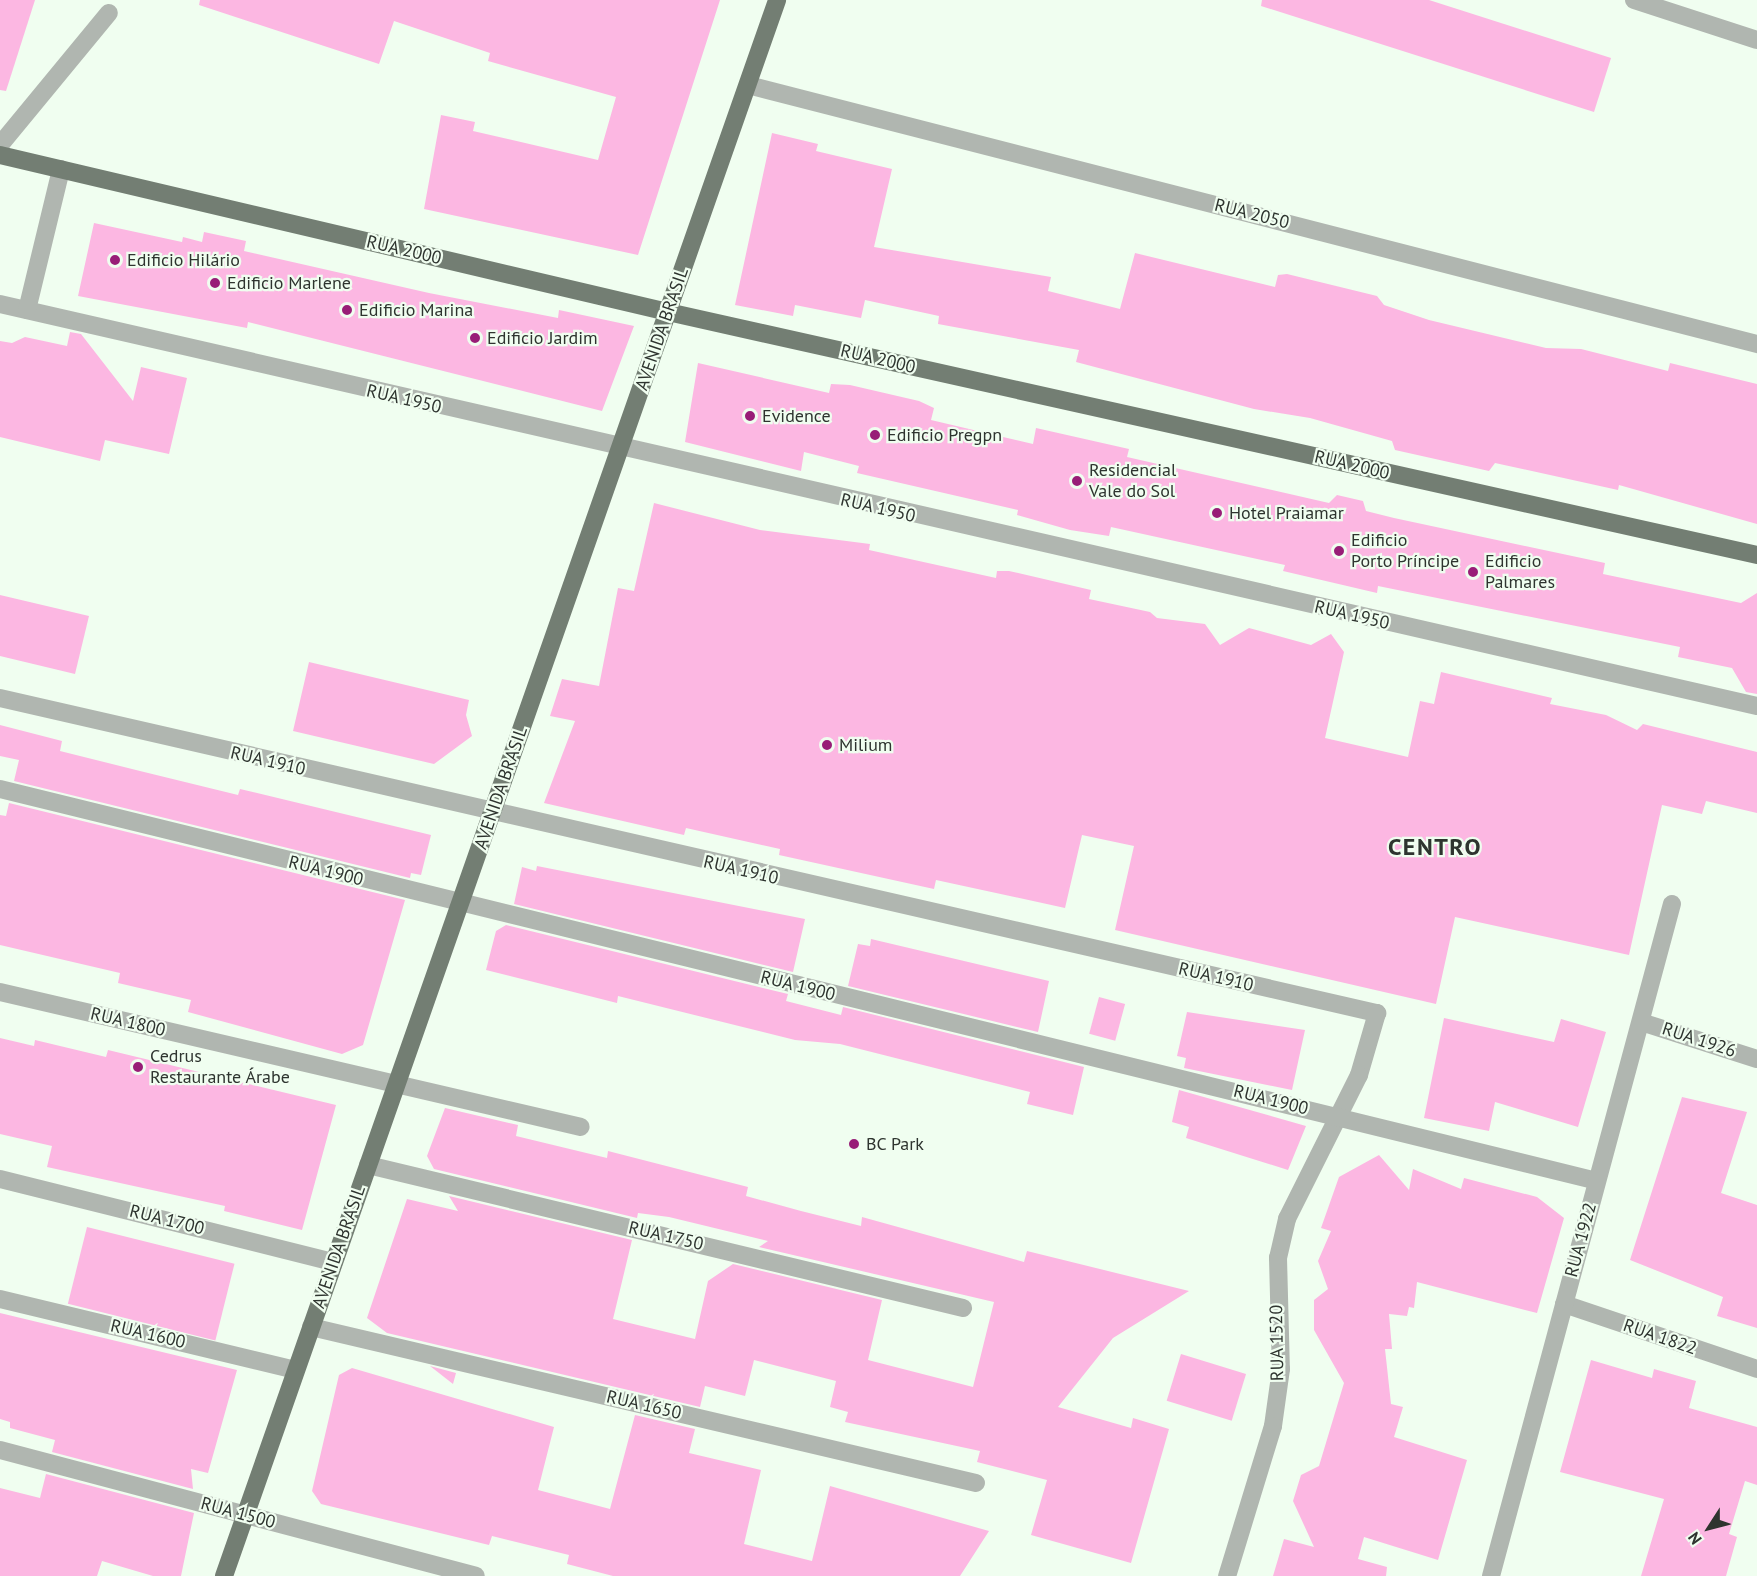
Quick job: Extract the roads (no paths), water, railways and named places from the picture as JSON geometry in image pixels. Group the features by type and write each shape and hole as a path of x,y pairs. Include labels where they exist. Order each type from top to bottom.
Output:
{"main road":[{"name":"AVENIDA BRASIL","path":"224,1576 777,0"},
{"name":"RUA 2000","path":"0,155 668,312 1757,555"}],"street":[{"path":"1634,0 1757,40"},
{"path":"0,145 109,13"},
{"name":"RUA 2050","path":"748,85 1757,344"},
{"path":"27,310 61,169"},
{"name":"RUA 1950","path":"0,304 620,450 1757,706"},
{"name":"RUA 1910","path":"0,698 492,814 1377,1013 1359,1075 1339,1116"},
{"name":"RUA 1900","path":"0,789 460,904 1339,1116 1597,1181"},
{"name":"RUA 1922","path":"1491,1576 1672,904"},
{"name":"RUA 1800","path":"0,992 396,1086 581,1127"},
{"name":"RUA 1926","path":"1641,1022 1757,1059"},
{"name":"RUA 1520","path":"1227,1576 1273,1426 1281,1369 1278,1258 1287,1219 1339,1116"},
{"name":"RUA 1750","path":"368,1165 963,1308"},
{"name":"RUA 1700","path":"0,1179 334,1262"},
{"name":"RUA 1600","path":"0,1299 296,1370"},
{"name":"RUA 1822","path":"1564,1304 1757,1369"},
{"name":"RUA 1650","path":"311,1327 976,1483"},
{"name":"RUA 1500","path":"0,1450 476,1576"}],"place":[{"name":"Edificio Hilário","path":"115,260"},
{"name":"Edificio Marlene","path":"215,283"},
{"name":"Edificio Marina","path":"347,310"},
{"name":"Edificio Jardim","path":"475,338"},
{"name":"Evidence","path":"750,416"},
{"name":"Edificio Pregpn","path":"875,435"},
{"name":"Residencial Vale do Sol","path":"1077,481"},
{"name":"Hotel Praiamar","path":"1217,513"},
{"name":"Edificio Porto Príncipe","path":"1339,551"},
{"name":"Edificio Palmares","path":"1473,572"},
{"name":"Milium","path":"827,745"},
{"name":"Cedrus Restaurante Árabe","path":"138,1067"},
{"name":"BC Park","path":"854,1144"}],"district":[{"name":"CENTRO","path":"1435,847"}]}
